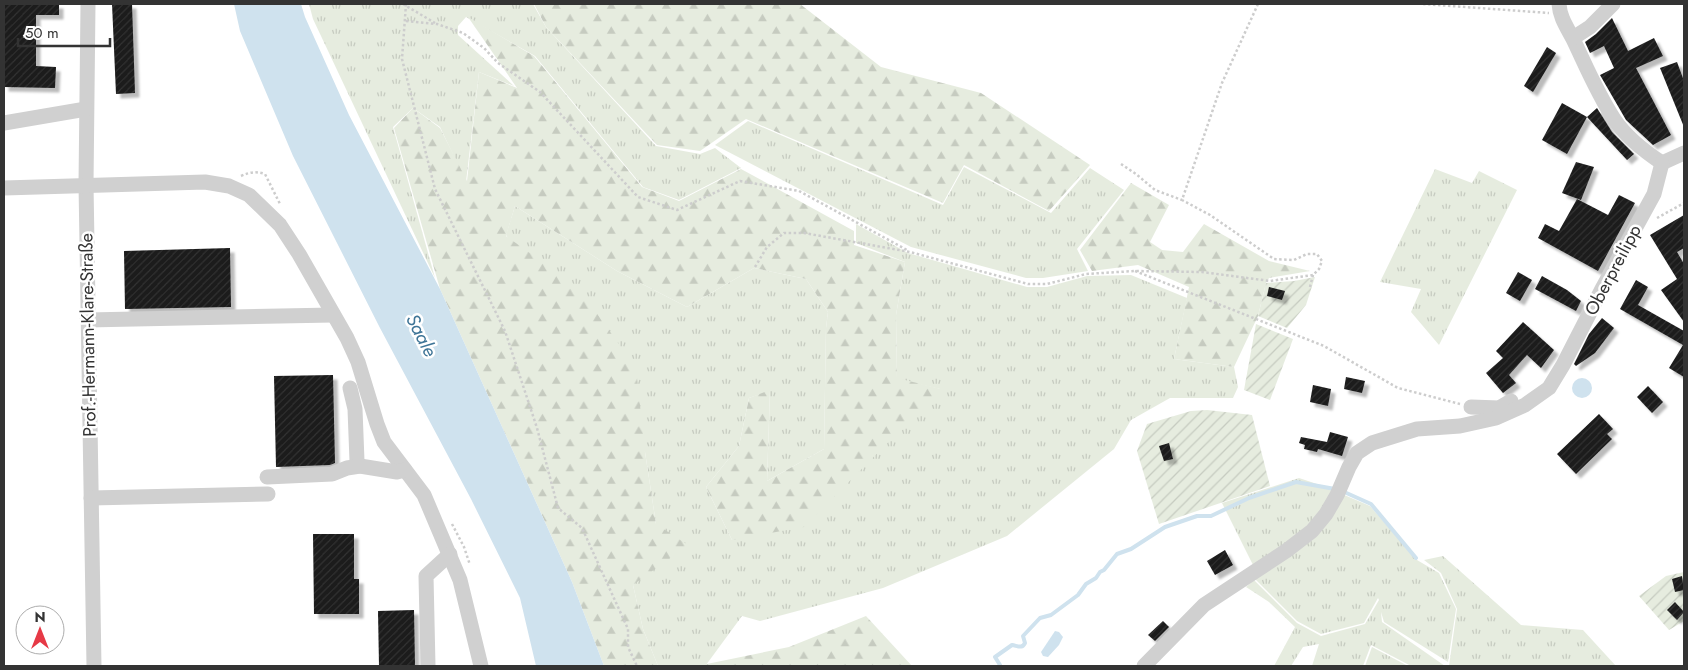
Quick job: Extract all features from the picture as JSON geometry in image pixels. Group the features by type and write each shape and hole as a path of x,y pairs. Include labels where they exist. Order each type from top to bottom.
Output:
{"street":[{"name":"Prof.-Hermann-Klare-Straße","path":"88,4 86,109 87,320 94,666"},
{"path":"1573,38 1590,28 1613,4"},
{"path":"1559,9 1587,71 1614,120 1638,146 1662,163 1684,153"},
{"path":"4,123 86,109"},
{"name":"Oberpreilipp","path":"1144,666 1204,605 1286,551 1312,531 1326,514 1358,453 1372,444 1417,430 1460,426 1496,418 1525,405 1549,388 1654,194 1662,163"},
{"path":"4,188 86,184 205,182 229,186 250,195 280,225 299,254 358,362 384,442 424,495 460,580 480,666"},
{"path":"87,320 333,315"},
{"path":"1471,407 1499,408 1524,395 1557,373"},
{"path":"350,388 355,409 357,461 360,466"},
{"path":"267,477 332,474 347,468 360,466 397,472 405,470"},
{"path":"91,498 268,494"},
{"path":"428,666 426,576 450,554"}],"path":[{"path":"1182,200 1222,83 1258,4"},
{"path":"1423,4 1559,9"},
{"path":"405,5 406,21 402,59 435,189 505,331 537,428 558,508 582,528 628,629 628,646 636,666"},
{"path":"405,5 437,24 463,33 484,48 498,63 540,92 638,197 677,210 740,181 799,191 910,252"},
{"path":"406,21 437,24"},
{"path":"1121,164 1155,190 1182,200 1210,215 1274,259 1294,260 1307,254 1317,254 1322,261 1319,269 1313,275 1310,287"},
{"path":"238,178 250,172 265,174 280,204"},
{"path":"1663,214 1684,203"},
{"path":"754,267 767,247 784,233 804,233 910,252 1028,284 1047,284 1086,274 1134,271 1202,272 1270,281 1313,275"},
{"path":"1134,271 1324,346 1398,388 1471,407"}],"green space":[{"path":"309,4 533,4 546,27 656,146 700,154 715,148 741,168 679,200 643,187 535,56 466,17 458,26 458,35 514,86 479,72 466,182 440,127 413,108 393,127 435,278 313,19"},
{"path":"534,4 800,4 881,67 981,93 1090,165 1049,211 964,165 943,203 746,119 700,151 657,145 546,27"},
{"path":"468,17 534,56 642,187 679,201 741,169 854,231 854,245 905,262 896,315 897,378 941,389 804,527 732,540 706,487 739,446 749,398 770,390 767,481 824,449 826,328 828,312 806,279 754,268 687,307 617,271 515,206 506,236 578,287 636,368 645,452 656,524 688,545 633,585 643,629 658,666 604,666 572,582 440,289 394,128 413,108 440,128 467,181 479,72 517,88"},
{"path":"748,121 943,205 964,167 1051,213 1090,168 1124,190 1077,249 1088,271 1043,278 1026,278 911,247 715,145"},
{"path":"1435,169 1472,183 1479,171 1517,190 1439,345 1411,312 1421,289 1380,282"},
{"path":"1131,183 1169,205 1150,242 1162,250 1183,252 1204,224 1269,261 1310,271 1269,278 1258,316 1234,367 1174,359 1189,287 1138,265 1092,271 1080,250"},
{"path":"515,206 617,271 687,307 754,268 806,279 828,312 826,328 824,449 767,481 770,391 749,398 739,446 706,487 732,540 940,389 897,379 896,315 905,262 856,243 856,224 908,253 1027,287 1047,287 1087,276 1131,275 1187,298 1174,359 1234,367 1238,387 1233,398 1170,398 1131,420 1114,449 1007,536 883,588 760,621 742,616 706,665 658,666 643,629 633,585 656,524 645,452 506,235"},
{"path":"1315,277 1306,305 1287,328 1258,316 1266,283"},
{"path":"1256,324 1293,339 1270,400 1244,390"},
{"path":"1207,410 1252,415 1270,486 1159,524 1137,451 1147,424 1191,411"},
{"path":"1299,478 1335,490 1311,529 1253,565 1222,503"},
{"path":"1342,494 1370,506 1417,560 1439,573 1456,609 1448,662 1384,622 1381,612 1382,622 1445,666 1411,666 1371,645 1363,666 1312,666 1319,644 1303,647 1291,666 1274,666 1295,627 1269,602 1246,587 1254,580 1297,623 1321,636 1365,624 1379,600 1378,598 1364,623 1321,634 1297,621 1255,579"},
{"path":"1443,556 1521,625 1583,630 1616,666 1449,666 1457,609 1441,573 1424,560"},
{"path":"1684,572 1684,621 1669,630 1639,596 1666,576"},
{"path":"866,616 912,666 697,666 789,647"},
{"path":"1372,647 1408,666 1365,666"}],"water":[{"name":"Saale","path":"234,4 301,4 349,115 440,289 572,582 604,666 536,666 520,598 471,499 380,328 293,156 240,31"},
{"path":"1582,378 1589,381 1592,388 1589,395 1582,398 1575,395 1572,388 1575,381"},
{"path":"1055,631 1059,632 1063,637 1059,645 1048,657 1043,656 1041,652"}],"building":[{"path":"4,4 59,4 59,15 36,15 36,66 56,67 55,88 4,87"},
{"path":"112,4 132,4 135,93 116,94"},
{"path":"1612,18 1628,51 1654,38 1663,56 1636,68 1671,135 1653,145 1626,120 1600,75 1614,68 1604,46 1590,53 1585,42"},
{"path":"1547,47 1556,53 1533,92 1524,86"},
{"path":"1677,62 1684,81 1684,127 1660,68"},
{"path":"1562,103 1587,117 1567,154 1542,140"},
{"path":"1597,108 1612,132 1634,154 1627,160 1587,117"},
{"path":"1576,162 1594,167 1581,200 1562,193"},
{"path":"1619,195 1635,203 1598,271 1538,238 1545,224 1559,231 1577,199 1608,215"},
{"path":"1684,215 1684,248 1677,252 1684,264 1684,322 1661,290 1677,279 1650,235"},
{"path":"230,248 231,307 125,309 124,251"},
{"path":"1518,272 1532,280 1520,301 1506,293"},
{"path":"1542,276 1567,290 1581,301 1576,311 1535,289"},
{"path":"1636,280 1648,287 1638,305 1684,331 1684,377 1669,368 1683,345 1620,309"},
{"path":"1269,287 1285,291 1282,300 1267,296"},
{"path":"1602,318 1614,328 1595,353 1576,366 1574,364 1589,334"},
{"path":"1523,322 1554,350 1541,368 1527,355 1509,375 1516,383 1503,393 1486,373 1503,358 1496,351"},
{"path":"333,375 335,463 330,465 276,467 274,376"},
{"path":"1346,377 1365,381 1362,393 1344,389"},
{"path":"1313,385 1331,389 1328,406 1310,402"},
{"path":"1648,386 1663,402 1652,413 1637,397"},
{"path":"1599,414 1613,429 1607,434 1612,439 1576,474 1557,454"},
{"path":"1330,432 1348,437 1342,456 1318,449 1317,452 1304,449 1305,445 1299,443 1301,437 1327,442"},
{"path":"1169,443 1173,459 1164,461 1159,446"},
{"path":"313,534 354,534 354,579 359,579 359,614 314,614"},
{"path":"1225,550 1233,565 1215,575 1207,561"},
{"path":"1682,576 1684,590 1675,592 1672,579"},
{"path":"1675,602 1684,612 1677,620 1667,610"},
{"path":"414,610 415,666 379,666 378,611"},
{"path":"1163,621 1169,627 1155,641 1148,635"}],"waterway":[{"path":"999,666 995,657 1012,645 1023,646 1025,643 1023,636 1040,618 1051,615 1078,595 1086,584 1096,578 1117,554 1131,549 1165,527 1197,516 1211,516 1249,498 1296,482 1335,489"},
{"path":"1342,491 1371,504 1416,558"}]}
